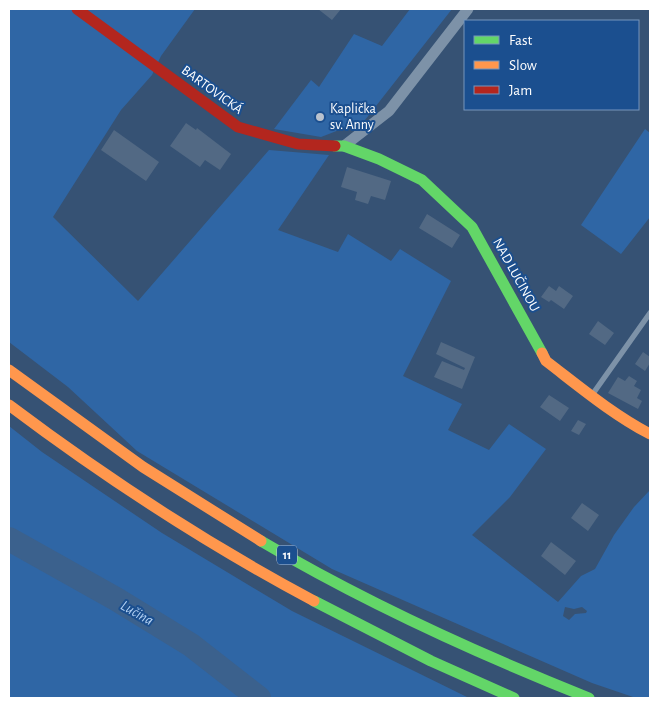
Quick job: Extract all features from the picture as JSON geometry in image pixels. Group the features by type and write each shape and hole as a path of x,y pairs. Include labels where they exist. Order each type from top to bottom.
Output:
{"main road":[{"name":"BARTOVICKÁ","path":"77,9 238,127 298,144 344,146"},
{"name":"NAD LUČINOU","path":"344,146 379,159 422,180 472,227 546,360 626,421 650,434"},
{"name":"11","path":"9,370 45,399 165,483 317,573 430,630 548,683 589,698"},
{"name":"11","path":"9,405 150,507 268,575 417,655 514,698"}],"street":[{"path":"344,146 389,111 468,9"}],"lane":[{"path":"591,396 650,313"}],"shaded area":[{"path":"9,9 195,9 161,56 152,75 121,110 53,217 138,301 269,150 329,155 278,230 338,252 348,234 391,261 400,249 451,281 403,376 462,404 448,430 489,450 509,424 546,449 510,497 472,535 558,602 581,576 595,569 614,535 634,507 650,490 650,698 636,698 592,683 332,569 137,451 68,387 9,342","holes":["565,607 574,609 582,607 587,611 586,613 575,614 569,620 563,616"]},
{"path":"410,9 452,9 365,120 321,137 274,129 311,80 319,87 354,34 382,46"},
{"path":"645,129 650,133 650,217 621,254 581,225"},
{"path":"9,426 42,452 162,533 292,611 469,698 9,698"}],"building":[{"path":"318,9 341,9 332,20"},
{"name":"Kaplička sv. Anny","path":"319,112 325,115 320,123 315,119"},
{"path":"186,123 196,130 197,128 231,154 220,170 205,160 200,167 170,146"},
{"path":"114,130 159,162 146,181 101,150"},
{"path":"347,167 391,181 385,200 371,196 368,204 355,200 357,192 341,187"},
{"path":"427,214 460,235 452,248 419,228"},
{"path":"549,286 556,291 559,286 573,296 564,309 551,300 549,302 541,297"},
{"path":"598,321 614,333 605,345 589,334"},
{"path":"441,342 475,357 462,389 434,377 442,361 464,370 465,368 436,354"},
{"path":"643,352 650,357 650,363 645,371 635,364"},
{"path":"629,376 637,381 634,386 641,390 637,398 642,401 638,409 608,393 618,377 625,381"},
{"path":"549,395 569,408 560,421 540,407"},
{"path":"578,420 586,424 579,435 571,431"},
{"path":"582,503 599,515 588,531 571,518"},
{"path":"551,542 576,561 565,575 541,556"}],"waterway":[{"name":"Lučina","path":"9,539 116,599 191,645 259,698"}],"traffic: fast":[{"path":"335,146 344,146 379,159 422,180 472,227 542,353"},
{"path":"261,541 301,564 422,626 589,698"},
{"path":"314,601 431,661 514,698"}],"traffic: slow":[{"path":"542,353 546,361 609,409 650,434"},
{"path":"9,370 143,467 261,541"},
{"path":"9,405 158,509 235,557 314,601"}],"traffic: jam":[{"path":"77,9 238,127 298,144 335,146"}],"place":[{"name":"Kaplička sv. Anny","path":"320,117"}]}
